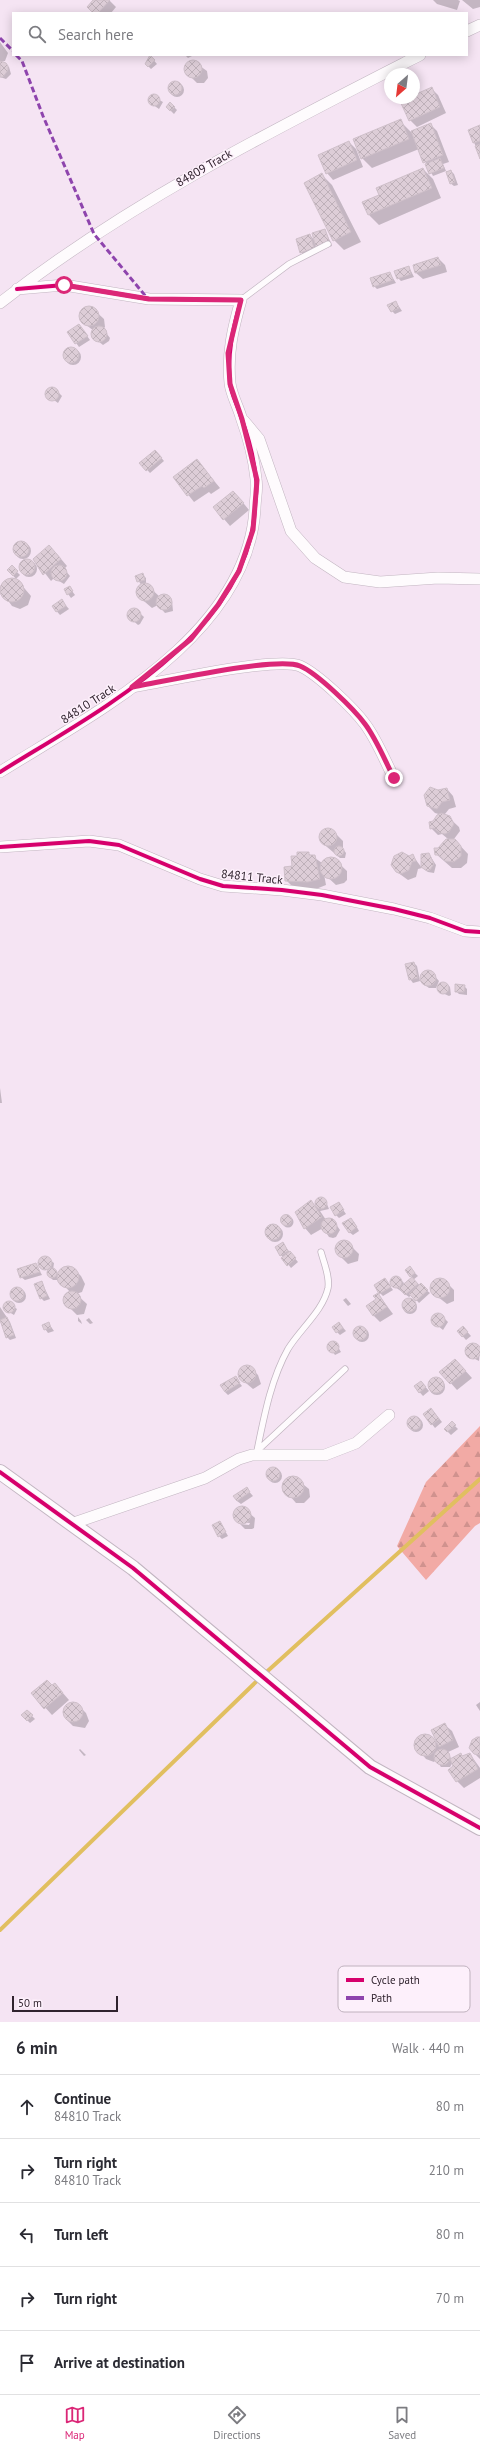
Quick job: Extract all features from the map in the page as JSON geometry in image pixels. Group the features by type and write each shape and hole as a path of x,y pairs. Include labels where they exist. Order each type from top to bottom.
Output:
{"street":[{"path":"468,31 480,25"},
{"name":"84809 Track","path":"0,303 17,289 94,234 208,165 418,56"},
{"path":"17,289 64,285 149,299 241,300"},
{"name":"84810 Track","path":"0,772 132,687 191,639 218,605 239,571 253,530 257,480 242,419 230,384 228,353 241,300"},
{"path":"242,419 259,439 291,531 315,558 344,577 380,582 438,578 480,579"},
{"path":"132,687 258,666 281,664 299,666 316,676 366,725 394,778"},
{"name":"84811 Track","path":"0,847 90,841 119,845 200,879 223,886 282,890 322,895 394,909 430,918 465,931 480,932"},
{"path":"71,1524 204,1478 239,1459 255,1453 325,1456 356,1443 389,1415"},
{"path":"0,1472 133,1568 370,1767 480,1828"}],"lane":[{"path":"241,300 289,264 328,244"},
{"path":"255,1453 278,1369 298,1334 325,1297 328,1288 329,1281 321,1252"},
{"path":"255,1453 345,1369"}],"green space":[{"path":"480,1426 480,1523 475,1526 426,1580 397,1546 426,1482"}],"building":[{"path":"93,0 110,0 99,12 92,12 87,7"},
{"path":"149,56 155,60 148,67 145,64"},
{"path":"193,60 199,63 202,69 199,75 193,78 187,75 184,69 187,63"},
{"path":"0,61 6,63 8,66 8,70 3,77 0,77"},
{"path":"172,81 178,81 182,85 182,91 178,95 172,95 168,91 168,85"},
{"path":"432,87 440,107 409,121 401,104 420,104 420,92"},
{"path":"152,94 156,94 160,100 156,106 152,106 148,102 148,98"},
{"path":"170,102 175,107 170,111 166,107"},
{"path":"401,119 409,139 361,159 353,139"},
{"path":"431,123 443,155 423,163 411,131"},
{"path":"480,125 480,141 473,143 468,130"},
{"path":"349,141 357,160 326,174 318,155"},
{"path":"480,144 480,159 475,146"},
{"path":"440,158 444,168 429,174 425,164"},
{"path":"423,168 432,188 368,215 362,202 379,195 376,188"},
{"path":"451,170 455,182 450,184 446,172"},
{"path":"322,173 351,232 333,241 304,183"},
{"path":"325,229 330,243 316,248 312,233"},
{"path":"310,234 314,248 300,253 296,239"},
{"path":"438,257 441,265 415,273 413,265"},
{"path":"409,266 411,274 397,279 394,271"},
{"path":"390,272 393,280 373,287 370,278"},
{"path":"396,301 399,308 391,312 387,305"},
{"path":"89,306 96,309 99,316 96,323 89,326 82,323 79,316 82,309"},
{"path":"79,324 88,336 75,344 67,332"},
{"path":"99,326 106,331 107,334 102,341 99,342 92,337 91,334 96,327"},
{"path":"71,347 77,349 79,355 77,361 71,363 65,361 63,355 65,349"},
{"path":"52,387 57,389 59,394 57,399 52,401 47,399 45,394 47,389"},
{"path":"155,450 162,458 146,471 139,463"},
{"path":"197,459 214,481 204,488 202,486 187,496 173,477"},
{"path":"233,491 244,503 223,520 213,507"},
{"path":"21,541 27,543 29,549 27,555 21,557 15,555 13,549 15,543"},
{"path":"49,545 61,559 43,575 33,559"},
{"path":"27,559 34,564 35,567 30,574 27,575 20,570 19,567 24,560"},
{"path":"12,565 18,571 13,576 7,570"},
{"path":"56,565 62,565 67,570 65,579 62,581 56,581 51,576 51,570"},
{"path":"143,573 145,580 137,582 135,576"},
{"path":"12,578 21,581 24,590 21,599 12,602 3,599 0,590 3,581"},
{"path":"145,583 151,586 154,592 151,598 145,601 139,598 136,592 139,586"},
{"path":"70,586 73,591 67,595 64,589"},
{"path":"164,594 170,596 172,602 170,608 164,610 158,608 156,602 158,596"},
{"path":"62,599 66,606 56,612 52,606"},
{"path":"131,608 137,608 141,612 141,618 137,622 131,622 127,618 127,612"},
{"path":"430,787 438,790 447,788 450,800 442,802 437,809 427,806 424,795"},
{"path":"441,813 450,816 454,824 449,832 445,834 440,833 434,828 430,829 429,822 433,821 437,815"},
{"path":"324,828 332,828 337,833 335,844 332,846 324,846 319,841 319,833"},
{"path":"446,839 455,839 461,846 461,856 454,862 445,861 439,855 435,855 434,848 438,848"},
{"path":"337,846 341,846 343,847 343,855 337,856 334,853 334,849"},
{"path":"297,852 309,852 309,855 315,855 320,879 308,882 285,881 284,867 292,866 291,856 297,856"},
{"path":"402,852 409,856 413,854 416,861 412,862 409,870 401,874 396,872 391,865 394,856"},
{"path":"429,853 434,864 430,870 427,871 421,867 421,854"},
{"path":"331,857 339,860 342,868 339,876 331,879 323,876 320,868 323,860"},
{"path":"414,962 418,978 409,980 405,964"},
{"path":"428,970 434,972 436,978 434,984 428,986 422,984 420,978 422,972"},
{"path":"441,982 445,982 449,988 445,994 441,994 437,990 437,986"},
{"path":"455,984 465,985 464,992 455,992"},
{"path":"319,1197 323,1197 327,1203 323,1209 319,1209 315,1205 315,1201"},
{"path":"311,1200 322,1217 304,1229 295,1212"},
{"path":"339,1202 344,1210 335,1216 330,1207"},
{"path":"286,1214 290,1216 292,1220 290,1224 286,1226 282,1224 280,1220 282,1216"},
{"path":"326,1218 332,1218 337,1223 335,1232 332,1234 326,1234 321,1229 321,1223"},
{"path":"351,1218 357,1227 349,1233 342,1223"},
{"path":"273,1224 279,1226 281,1232 279,1238 273,1240 267,1238 265,1232 267,1226"},
{"path":"344,1240 350,1243 353,1249 350,1255 344,1258 338,1255 335,1249 338,1243"},
{"path":"283,1242 288,1251 280,1256 275,1247"},
{"path":"290,1251 296,1258 287,1266 281,1258"},
{"path":"45,1256 50,1258 52,1263 50,1268 45,1270 40,1268 38,1263 40,1258"},
{"path":"36,1263 40,1272 20,1278 17,1269"},
{"path":"68,1266 76,1269 79,1277 76,1285 68,1288 60,1285 57,1277 60,1269"},
{"path":"410,1266 415,1273 410,1277 405,1270"},
{"path":"50,1268 54,1268 56,1269 56,1277 50,1278 47,1275 47,1271"},
{"path":"394,1276 398,1276 402,1282 398,1288 394,1288 390,1284 390,1280"},
{"path":"412,1277 418,1284 405,1295 399,1288"},
{"path":"385,1278 391,1287 379,1294 374,1285"},
{"path":"440,1278 447,1281 450,1288 447,1295 440,1298 433,1295 430,1288 433,1281"},
{"path":"42,1281 47,1296 40,1299 34,1284"},
{"path":"421,1283 428,1290 416,1301 409,1294"},
{"path":"14,1287 20,1287 24,1291 24,1297 20,1301 14,1301 10,1297 10,1291"},
{"path":"68,1291 76,1291 81,1296 79,1307 76,1309 68,1309 63,1304 63,1296"},
{"path":"378,1293 387,1307 373,1316 366,1306 376,1299 373,1296"},
{"path":"409,1298 414,1300 416,1305 414,1310 409,1312 404,1310 402,1305 404,1300"},
{"path":"9,1301 13,1303 15,1307 13,1311 9,1313 5,1311 3,1307 5,1303"},
{"path":"435,1313 441,1313 445,1317 445,1323 441,1327 435,1327 431,1323 431,1317"},
{"path":"7,1317 14,1335 6,1338 0,1320"},
{"path":"49,1322 51,1328 44,1330 42,1325"},
{"path":"339,1322 343,1328 336,1333 332,1327"},
{"path":"360,1326 365,1328 367,1333 365,1338 360,1340 355,1338 353,1333 355,1328"},
{"path":"463,1326 468,1332 462,1337 457,1331"},
{"path":"331,1341 335,1341 339,1347 335,1353 331,1353 327,1349 327,1345"},
{"path":"473,1343 480,1348 481,1351 476,1358 473,1359 466,1354 465,1351 470,1344"},
{"path":"455,1359 466,1371 450,1384 439,1372"},
{"path":"247,1365 253,1368 256,1374 253,1380 247,1383 241,1380 238,1374 241,1368"},
{"path":"236,1376 240,1383 225,1392 220,1385"},
{"path":"436,1377 442,1379 444,1385 442,1391 436,1393 430,1391 428,1385 430,1379"},
{"path":"421,1381 426,1387 419,1393 414,1386"},
{"path":"431,1408 439,1419 431,1425 423,1414"},
{"path":"411,1416 417,1416 421,1420 421,1426 417,1430 411,1430 407,1426 407,1420"},
{"path":"452,1421 456,1425 447,1432 444,1429"},
{"path":"270,1467 276,1467 280,1471 280,1477 276,1481 270,1481 266,1477 266,1471"},
{"path":"293,1476 301,1479 304,1487 301,1495 293,1498 285,1495 282,1487 285,1479"},
{"path":"247,1487 250,1492 237,1501 233,1496"},
{"path":"242,1506 248,1509 251,1515 248,1521 242,1524 236,1521 233,1515 236,1509"},
{"path":"220,1521 226,1532 218,1537 212,1525"},
{"path":"47,1680 52,1685 55,1683 63,1693 44,1709 31,1693"},
{"path":"73,1702 80,1705 83,1712 80,1719 73,1722 66,1719 63,1712 66,1705"},
{"path":"27,1710 33,1715 27,1721 21,1715"},
{"path":"445,1723 453,1740 439,1747 431,1730"},
{"path":"425,1734 429,1735 435,1741 435,1749 429,1755 425,1756 421,1755 415,1749 414,1745 415,1741 421,1735"},
{"path":"480,1737 480,1755 474,1754 469,1748 472,1740"},
{"path":"442,1749 448,1751 450,1757 448,1763 442,1765 436,1763 434,1757 436,1751"},
{"path":"461,1753 462,1756 470,1753 478,1769 456,1782 448,1770 453,1766 450,1759"}],"waterway":[{"path":"0,1930 261,1677 480,1479"}],"marked path":[{"path":"0,38 12,50"},
{"path":"17,56 22,61 43,116 94,234 148,299"}],"cycle path":[{"path":"0,772 121,696 160,666 196,632 225,595 246,554 255,509 257,490 257,482 250,448 244,424 232,391 229,372 231,341 241,300 149,299 64,285 17,289"},
{"path":"0,847 89,841 119,845 200,879 223,886 282,890 322,895 394,909 430,918 465,931 480,932"},
{"path":"0,1472 133,1568 370,1767 480,1828"}],"route":[{"path":"64,285 149,299 241,300 228,353 230,384 242,419 257,480 253,530 239,571 218,605 191,639 132,687 258,666 281,664 299,666 316,676 366,725 394,778"}]}
